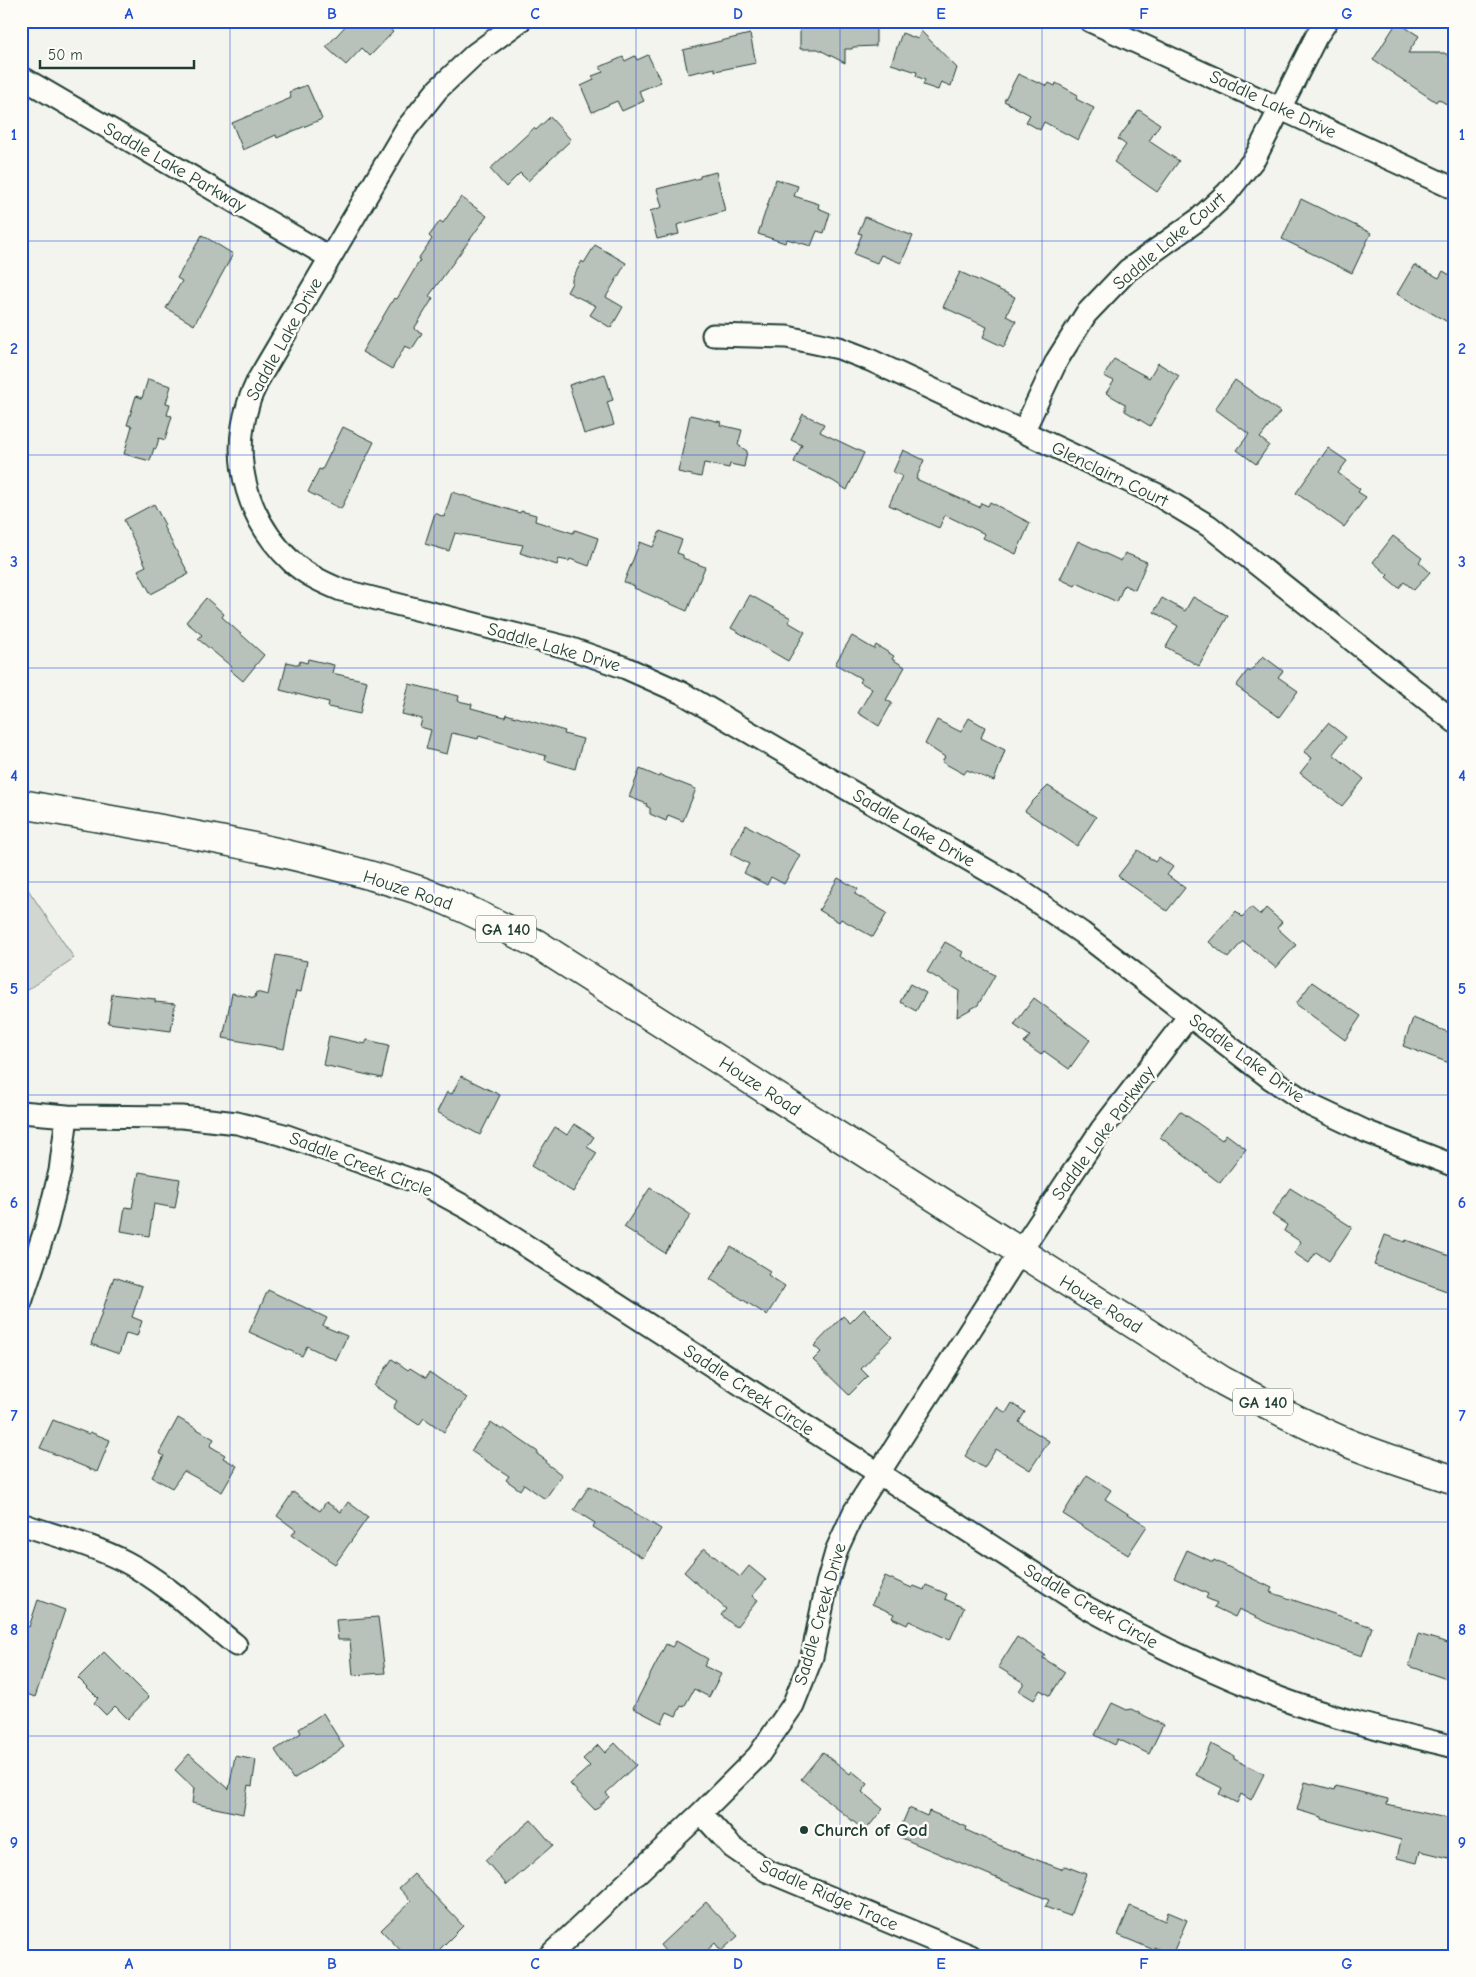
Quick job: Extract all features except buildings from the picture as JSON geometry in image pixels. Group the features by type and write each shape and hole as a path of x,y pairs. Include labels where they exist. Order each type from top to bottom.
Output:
{"main road":[{"name":"Houze Road","path":"21,804 219,840 315,861 407,886 472,912 537,944 1223,1381 1284,1414 1343,1441 1455,1480"}],"street":[{"name":"Saddle Lake Drive","path":"520,21 469,60 438,89 406,129 258,380 248,404 242,429 241,462 250,502 266,534 292,563 316,579 341,590 566,647 626,668 682,693 1014,886 1082,933 1270,1078 1312,1106 1365,1131 1455,1166"},
{"name":"Saddle Lake Drive","path":"1090,21 1455,189"},
{"name":"Saddle Lake Court","path":"1023,432 1057,360 1086,314 1128,270 1199,219 1227,194 1255,158 1316,37 1327,21"},
{"name":"Saddle Lake Parkway","path":"21,77 330,257"},
{"name":"Glenclairn Court","path":"713,335 787,338 839,348 870,360 1156,494 1209,526 1455,722"},
{"name":"Saddle Lake Parkway","path":"1020,1252 1101,1130 1189,1016"},
{"name":"Saddle Creek Circle","path":"21,1112 67,1116 182,1116 237,1123 284,1135 423,1184 469,1209 1086,1607 1147,1640 1214,1672 1284,1700 1354,1722 1455,1747"},
{"path":"21,1302 47,1224 60,1171 67,1116"},
{"name":"Saddle Creek Drive","path":"549,1956 701,1813 758,1756 793,1705 812,1657 827,1584 837,1549 854,1512 1020,1252"},
{"path":"21,1524 94,1548 127,1562 160,1584 236,1645"},
{"name":"Saddle Ridge Trace","path":"701,1813 732,1847 767,1871 969,1955"}],"shaded area":[{"path":"21,879 74,958 21,994"}],"place":[{"name":"Church of God","path":"804,1830"}]}
